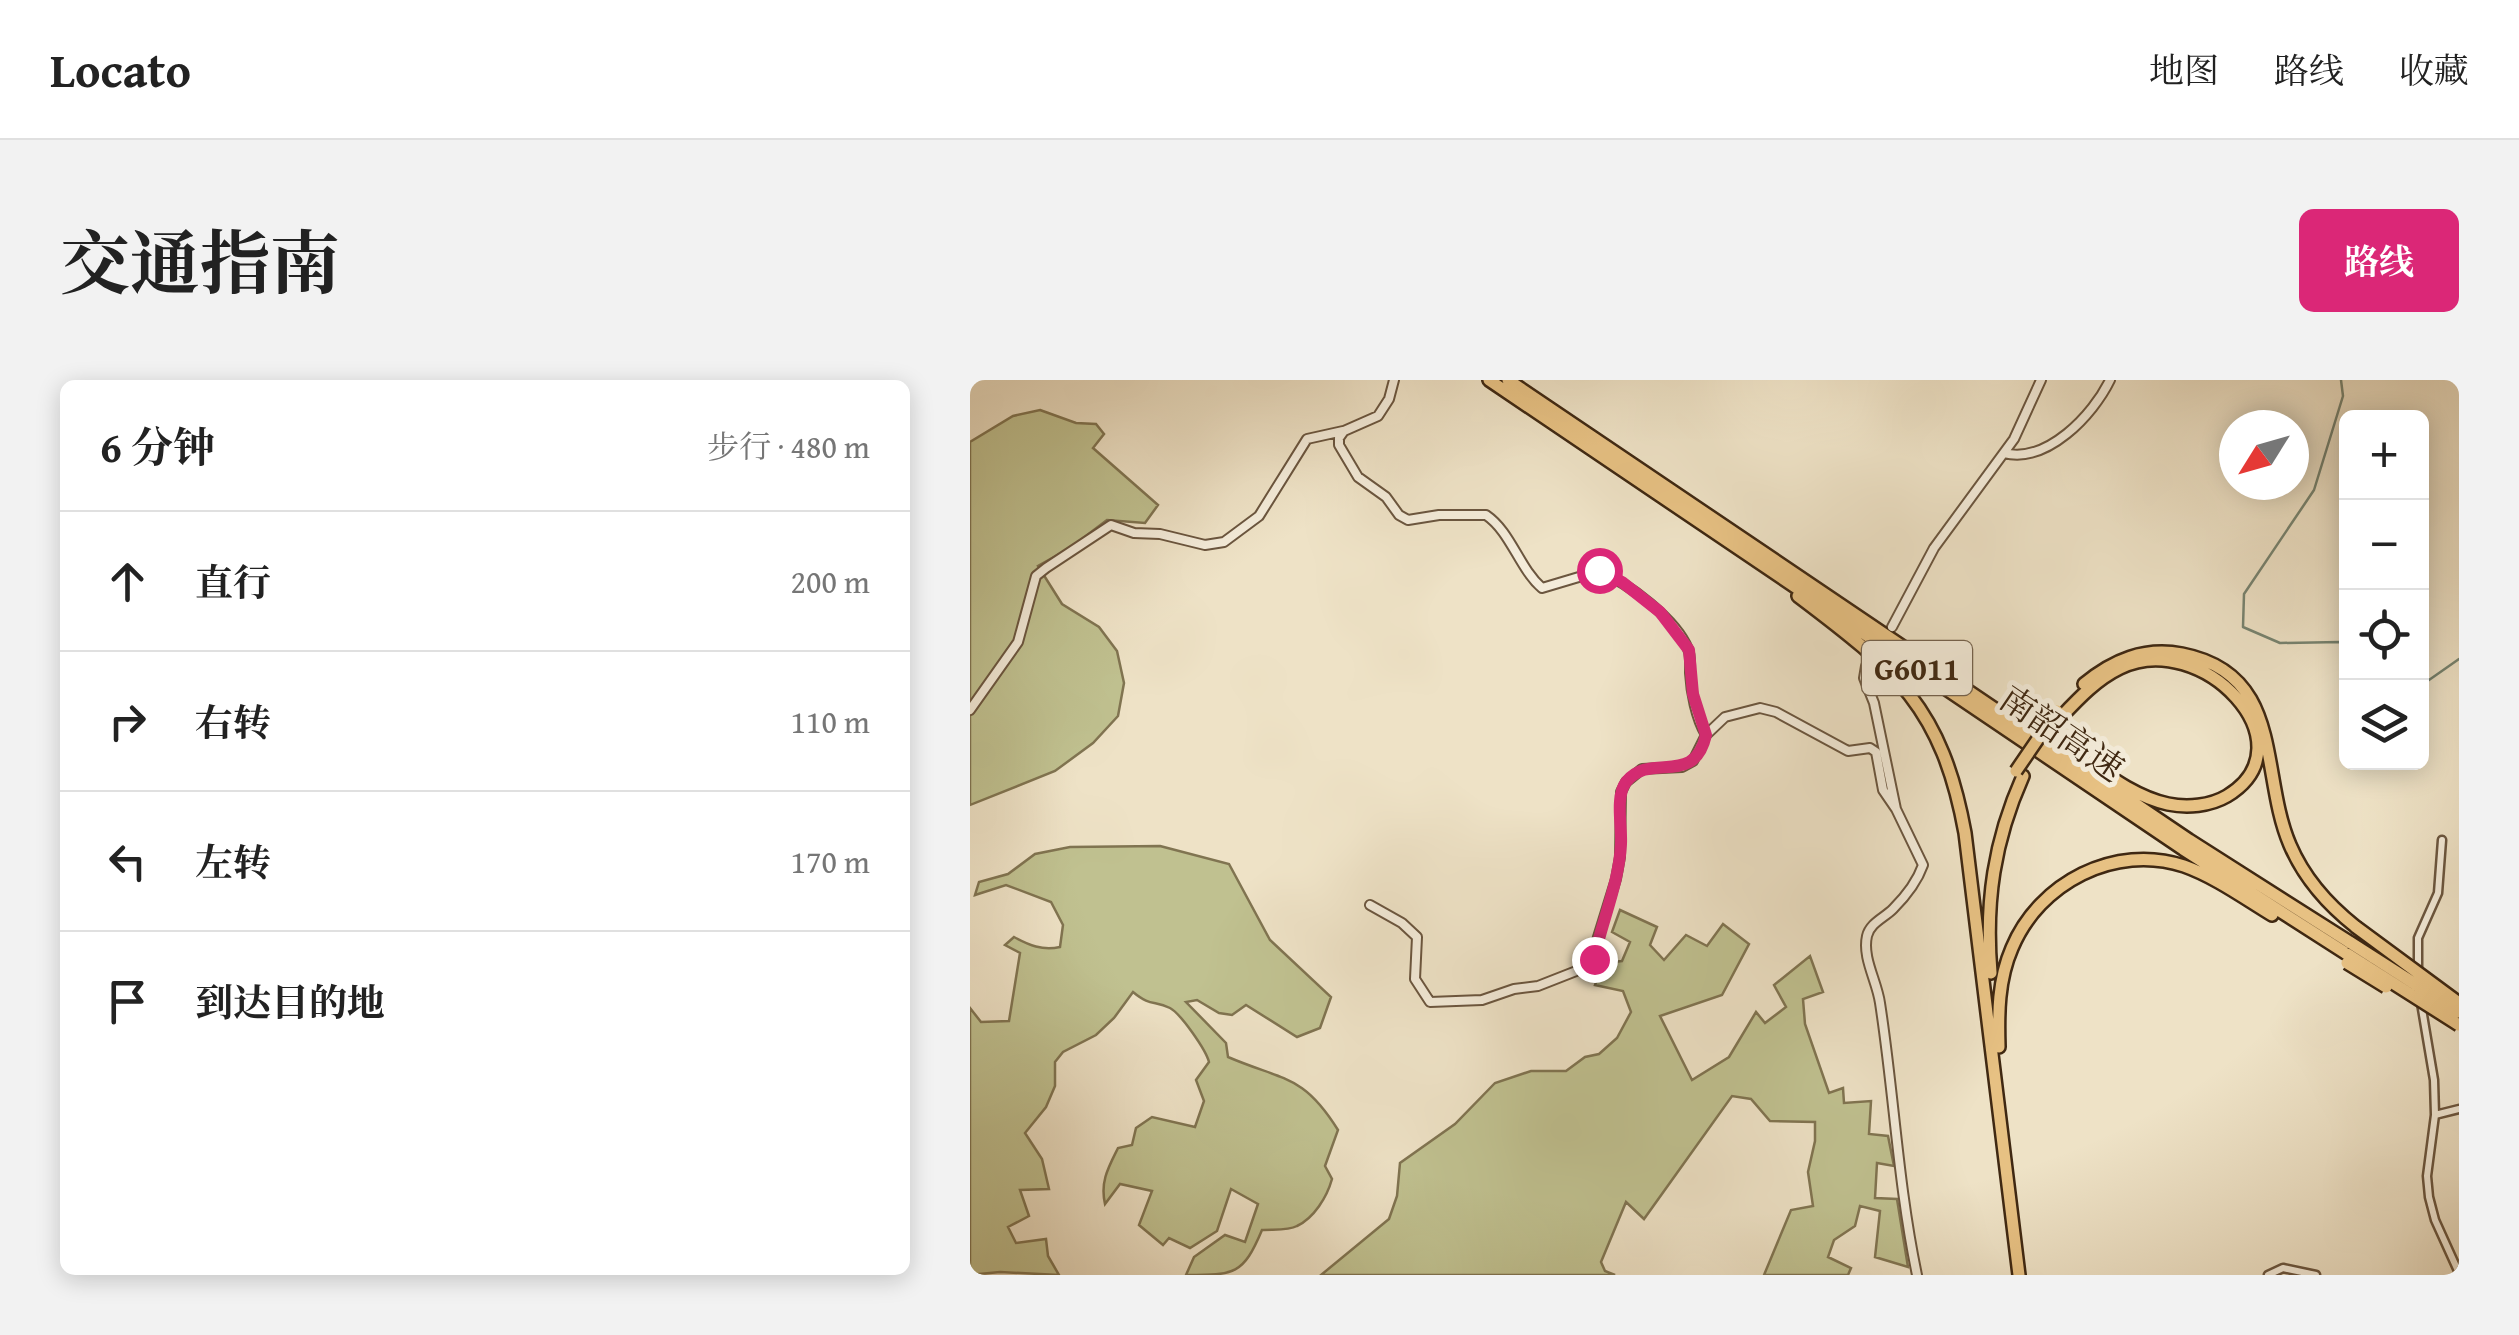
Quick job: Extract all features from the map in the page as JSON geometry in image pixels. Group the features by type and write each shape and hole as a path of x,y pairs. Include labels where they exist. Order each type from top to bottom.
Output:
{"highway":[{"name":"南韶高速","path":"1489,380 2184,849 2348,953 2459,1012"},
{"name":"南韶高速","path":"1508,380 2189,840 2348,953"},
{"path":"1688,512 1870,652 1918,704 1941,742 1966,833 2022,1275"},
{"path":"1981,954 1987,858 2000,811 2020,774 2059,713 2101,670 2146,652 2170,652 2215,666 2243,689 2261,717 2290,844 2308,878 2333,908 2459,1003"},
{"path":"1918,656 2112,778 2167,804 2190,806 2224,798 2238,788 2254,760 2254,725 2245,706 2230,688 2188,664 2153,660 2122,667 2059,713"},
{"path":"2020,774 2000,832 1989,890 1990,954 2022,1275"},
{"path":"1999,1056 2003,975 2018,935 2041,901 2078,875 2127,860 2157,860 2183,866 2220,884 2348,953 2373,980 2459,1025"}],"street":[{"path":"970,710 1018,642 1036,576 1046,568 1112,525 1194,544 1224,542 1260,516 1308,439 1344,431 1378,416 1389,399 1394,380"},
{"path":"1892,626 1934,548 2004,454 2026,417 2041,380"},
{"path":"2004,454 2017,456 2046,447 2090,410 2110,380"},
{"path":"1344,431 1340,446 1358,477 1386,497 1398,515 1408,520 1439,515 1486,516 1542,588 1599,570 1653,606 1689,650 1693,694 1706,735"},
{"path":"1866,666 1864,678 1874,703 1896,809"},
{"path":"1370,904 1402,922 1417,937 1415,978 1430,1002 1482,1000 1578,972 1594,959 1616,879 1621,792 1626,782 1642,769 1682,767 1692,761 1706,735 1725,717 1760,708 1776,712 1839,748 1870,748 1876,752 1883,790 1923,866 1908,892 1870,928 1866,952 1878,990 1902,1198 1917,1275"},
{"path":"2442,840 2438,893 2418,938 2422,1026 2433,1060 2435,1115 2427,1176 2429,1198 2459,1273"},
{"path":"2435,1115 2459,1109"},
{"path":"2268,1275 2284,1268 2316,1275"}],"green space":[{"path":"1040,410 1076,423 1096,424 1104,434 1093,448 1158,505 1145,523 1107,520 1038,566 1062,604 1099,627 1117,651 1124,683 1118,716 1093,743 1055,771 970,805 970,442 1013,416"},
{"path":"1160,846 1229,864 1270,940 1331,997 1320,1028 1297,1037 1246,1005 1232,1015 1219,1013 1197,1000 1186,1002 1226,1043 1228,1057 1291,1082 1326,1112 1338,1130 1325,1166 1332,1179 1327,1193 1303,1222 1289,1229 1262,1230 1243,1264 1216,1274 1186,1275 1194,1257 1225,1235 1245,1242 1258,1204 1231,1189 1217,1231 1190,1248 1169,1238 1163,1245 1139,1225 1152,1191 1120,1184 1105,1204 1108,1169 1118,1148 1132,1145 1136,1128 1152,1117 1195,1127 1204,1101 1196,1080 1209,1062 1198,1041 1175,1012 1133,992 1096,1035 1063,1052 1055,1062 1055,1086 1046,1107 1025,1133 1042,1159 1049,1189 1020,1190 1029,1216 1008,1227 1016,1243 1046,1239 1048,1256 1059,1275 970,1275 970,1008 981,1022 1009,1021 1020,953 1005,945 1014,937 1036,946 1060,947 1063,925 1051,902 1006,885 975,895 979,882 1008,874 1035,854 1070,847"},
{"path":"1620,910 1657,927 1650,945 1664,960 1686,935 1707,946 1723,924 1749,944 1722,995 1660,1016 1692,1080 1729,1057 1756,1012 1765,1023 1786,1007 1774,985 1810,956 1823,992 1803,999 1805,1024 1829,1093 1843,1088 1844,1103 1871,1101 1869,1134 1888,1136 1894,1166 1877,1163 1875,1198 1897,1199 1908,1267 1875,1257 1880,1211 1860,1206 1855,1226 1834,1240 1828,1257 1851,1268 1848,1275 1764,1275 1791,1210 1813,1206 1808,1172 1815,1122 1770,1121 1751,1099 1732,1096 1644,1219 1626,1202 1601,1262 1605,1271 1615,1275 1321,1275 1389,1219 1397,1196 1400,1163 1455,1124 1495,1083 1531,1071 1566,1071 1585,1057 1599,1054 1617,1038 1631,1012 1623,991 1595,985 1603,963 1622,961 1630,942 1612,932"}],"waterway":[{"path":"2339,642 2280,643 2243,627 2244,594 2314,490 2343,396 2341,380"},
{"path":"2429,680 2459,659"}],"route":[{"path":"1594,959 1620,857 1621,792 1626,782 1642,769 1682,767 1698,754 1706,735 1693,694 1689,650 1660,612 1622,582 1599,570"}]}
